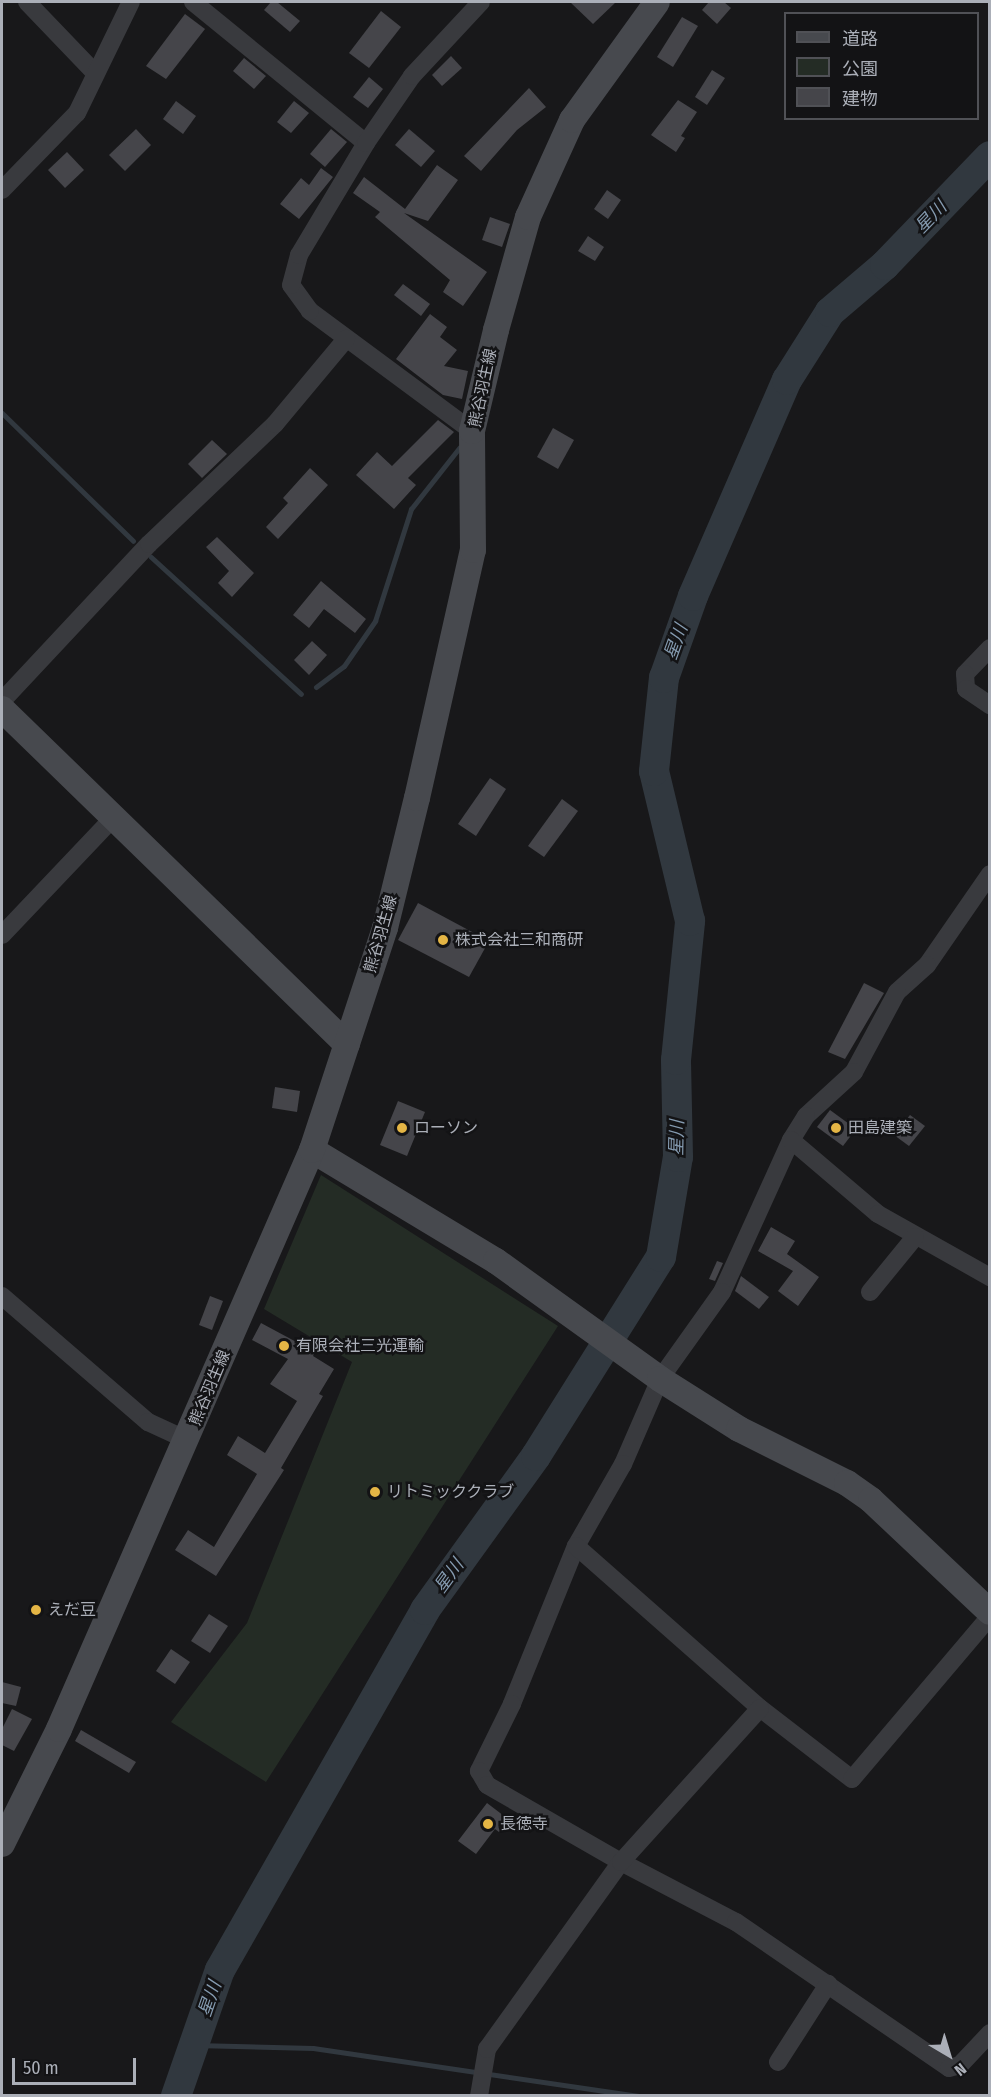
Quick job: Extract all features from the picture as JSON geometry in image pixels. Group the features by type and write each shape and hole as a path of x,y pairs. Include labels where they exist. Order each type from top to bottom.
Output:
{"main road":[{"name":"熊谷羽生線","path":"2,1844 59,1729 188,1440 312,1150 385,928 473,550 472,431 496,330 528,217 572,120 657,2"},
{"path":"2,709 347,1044"},
{"path":"312,1150 496,1261 653,1374 739,1429 825,1469 872,1500 990,1614"}],"street":[{"path":"27,2 95,73"},
{"path":"2,190 77,113 131,2"},
{"path":"193,2 366,143"},
{"path":"472,431 310,311 291,285 299,255 366,143 412,76 480,2"},
{"path":"2,701 149,544 275,424 346,339"},
{"path":"990,648 965,675 966,689 990,705"},
{"path":"2,935 112,818"},
{"path":"990,874 927,965 897,992 854,1072 806,1116 791,1140 722,1292 653,1374 623,1464 576,1546 512,1704 479,1770 487,1785 621,1862 736,1922 949,2068 960,2065 990,2033"},
{"path":"791,1140 878,1214 915,1237 990,1277"},
{"path":"870,1292 915,1237"},
{"path":"2,1296 148,1422 188,1440"},
{"path":"576,1546 760,1708 852,1779 990,1614"},
{"path":"479,2093 487,2049 621,1862 760,1708"},
{"path":"778,2062 828,1984"}],"green space":[{"name":"リトミッククラブ","path":"321,1175 558,1326 266,1782 171,1722 247,1623 352,1362 264,1309"}],"building":[{"path":"271,2 277,2 300,21 290,32 264,10"},
{"path":"570,2 616,2 593,24"},
{"path":"709,2 724,2 731,8 717,24 702,10"},
{"path":"381,11 401,27 369,68 349,53"},
{"path":"185,14 205,29 166,79 146,66"},
{"path":"682,17 698,26 673,67 657,57"},
{"path":"451,56 462,68 442,86 432,75"},
{"path":"244,58 266,76 254,89 233,71"},
{"path":"712,70 725,78 707,105 695,97"},
{"path":"369,77 383,89 368,108 353,97"},
{"path":"529,88 546,107 517,130 481,171 464,156"},
{"path":"678,100 697,112 681,136 685,138 676,152 651,135"},
{"path":"176,101 196,116 183,134 163,119"},
{"path":"294,101 309,113 291,133 277,122"},
{"path":"136,129 151,145 125,171 109,155"},
{"path":"331,129 347,142 325,167 310,154"},
{"path":"409,129 435,151 421,167 395,145"},
{"path":"67,152 84,170 65,188 48,170"},
{"path":"437,165 458,180 428,221 404,213 487,272 463,306 443,292 450,280 375,217 380,212 353,193 364,177 405,209"},
{"path":"321,168 333,177 299,219 280,204 301,178 309,185"},
{"path":"607,190 621,200 608,219 594,209"},
{"path":"490,217 510,224 502,247 482,240"},
{"path":"588,236 604,247 595,261 578,251"},
{"path":"403,284 430,304 421,316 394,295"},
{"path":"430,314 447,327 440,337 457,350 444,366 468,371 462,399 443,395 396,359"},
{"path":"438,420 454,432 408,478 416,485 394,509 356,475 377,452 392,466"},
{"path":"553,428 574,440 558,469 537,457"},
{"path":"212,440 227,454 202,478 188,464"},
{"path":"310,468 328,485 278,539 266,527 288,503 283,498"},
{"path":"217,537 254,573 232,597 218,583 229,571 206,547"},
{"path":"321,581 366,619 355,633 324,609 309,628 293,615"},
{"path":"312,641 327,655 309,675 294,660"},
{"path":"490,778 506,789 476,836 458,824"},
{"path":"562,799 578,811 544,857 528,846"},
{"name":"株式会社三和商研","path":"418,903 489,941 469,977 398,940"},
{"path":"864,983 884,993 845,1059 828,1052"},
{"path":"275,1087 300,1091 297,1112 272,1108"},
{"name":"ローソン","path":"398,1101 425,1112 407,1156 380,1145"},
{"name":"田島建築","path":"830,1110 856,1129 843,1146 817,1127"},
{"path":"910,1115 925,1126 909,1146 894,1135"},
{"path":"771,1227 795,1241 787,1254 819,1277 798,1306 778,1291 793,1271 758,1251"},
{"path":"717,1261 723,1263 715,1281 709,1279"},
{"path":"741,1276 769,1297 759,1309 735,1291"},
{"path":"210,1296 223,1301 212,1330 199,1325"},
{"path":"261,1323 315,1352 313,1356 334,1369 319,1394 323,1396 281,1468 284,1470 216,1576 175,1550 188,1530 214,1547 257,1474 227,1455 238,1436 265,1453 297,1401 270,1384 288,1359 252,1340"},
{"path":"209,1614 228,1626 210,1653 191,1641"},
{"path":"171,1649 190,1662 175,1684 156,1671"},
{"path":"2,1682 21,1687 16,1706 2,1703"},
{"path":"12,1709 32,1719 14,1751 2,1745 2,1729"},
{"path":"81,1730 136,1762 129,1773 75,1741"},
{"name":"長徳寺","path":"487,1803 508,1819 499,1832 495,1829 476,1854 458,1841"}],"waterway":[{"name":"星川","path":"176,2096 220,1970 425,1610 536,1456 661,1257 678,1157 676,1060 690,921 654,771 664,678 693,596 787,380 830,312 885,265 990,156"},
{"path":"2,413 133,541"},
{"path":"316,687 344,666 375,621 411,509 459,448"},
{"path":"151,557 301,694"},
{"path":"195,2045 313,2048 638,2096"}],"place":[{"name":"株式会社三和商研","path":"443,940"},
{"name":"ローソン","path":"402,1128"},
{"name":"田島建築","path":"836,1128"},
{"name":"有限会社三光運輸","path":"284,1346"},
{"name":"リトミッククラブ","path":"375,1492"},
{"name":"えだ豆","path":"36,1610"},
{"name":"長徳寺","path":"488,1824"}]}
